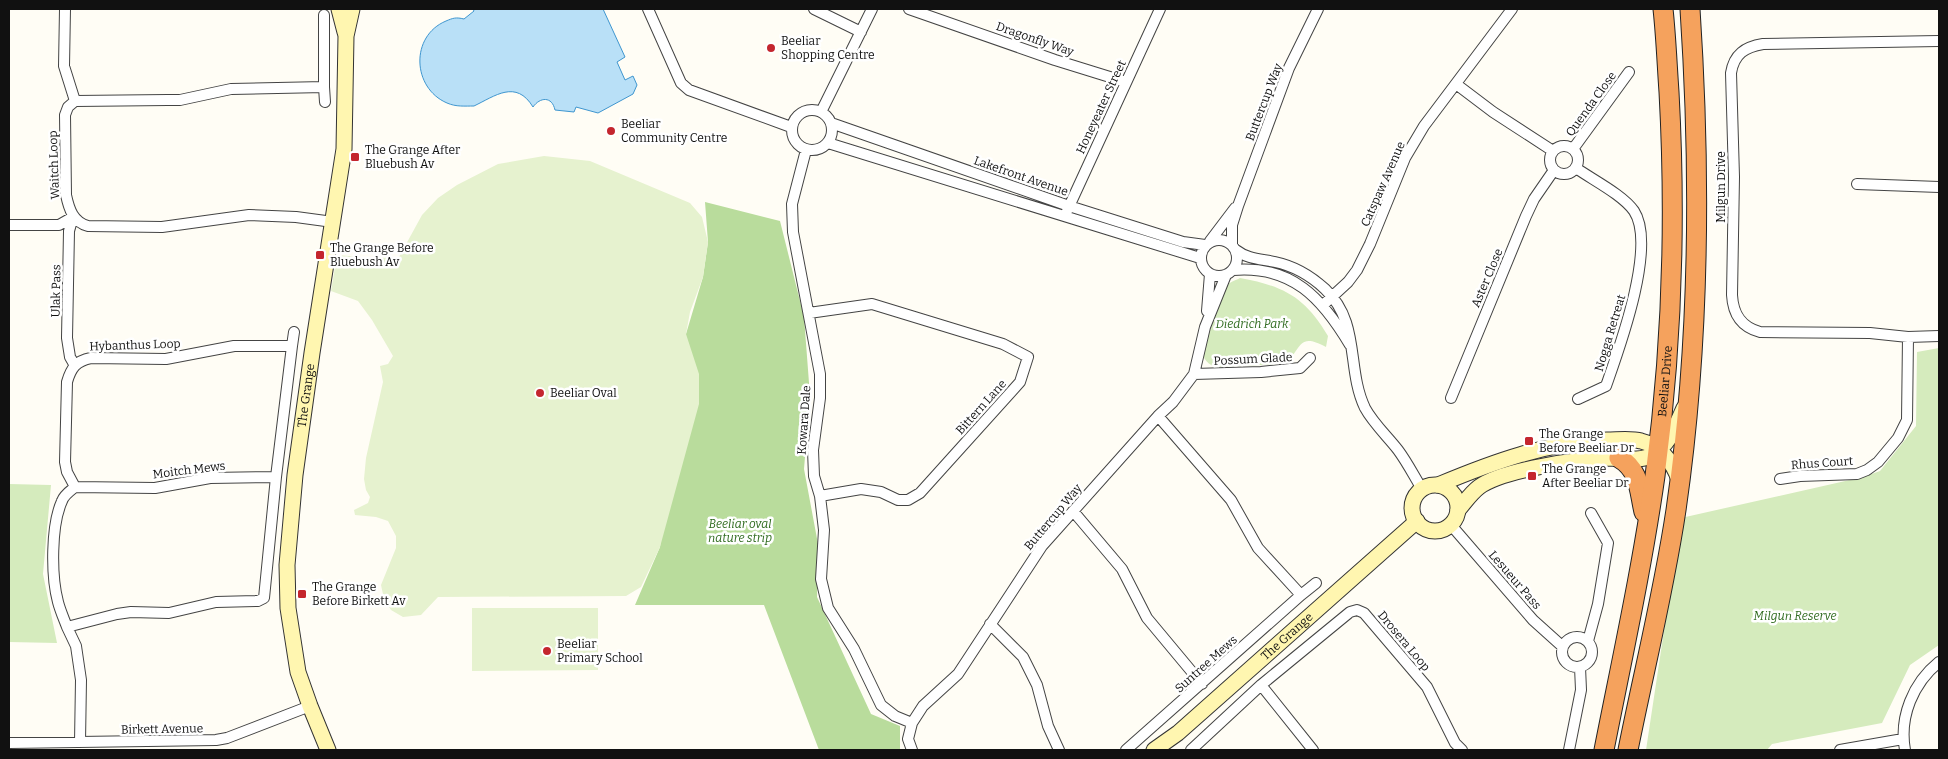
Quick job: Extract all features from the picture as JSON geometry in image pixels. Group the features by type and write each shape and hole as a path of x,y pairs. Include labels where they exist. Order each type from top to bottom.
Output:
{"highway":[{"name":"Beeliar Drive","path":"1604,750 1633,605 1647,523 1658,450 1666,369 1672,257 1671,132 1663,9"},
{"name":"Beeliar Drive","path":"1628,750 1670,544 1688,399 1695,304 1697,237 1696,125 1690,9"},
{"path":"1619,458 1630,466 1635,473 1647,523"}],"street":[{"path":"65,9 64,66 75,101 180,100 237,88 324,86"},
{"name":"The Grange","path":"339,9 346,36"},
{"name":"The Grange","path":"328,750 298,672 288,608 287,565 298,456 321,288 344,149 346,36 352,9"},
{"path":"648,9 681,83 689,90 791,127"},
{"path":"814,9 861,32"},
{"path":"821,112 872,9"},
{"name":"Dragonfly Way","path":"909,9 1055,60 1126,82"},
{"name":"Honeyeater Street","path":"1064,217 1160,9"},
{"name":"Buttercup Way","path":"1234,248 1232,225 1238,206 1289,68 1318,9"},
{"name":"Catspaw Avenue","path":"1323,305 1357,270 1406,158 1424,126 1512,9"},
{"path":"324,15 325,102"},
{"name":"Milgun Drive","path":"1939,41 1763,44 1743,50 1733,64 1731,73 1734,177 1732,295 1733,307 1737,316 1751,329 1760,332 1939,336"},
{"name":"Quenda Close","path":"1573,150 1630,72"},
{"path":"1456,84 1493,112 1553,152"},
{"name":"Waitch Loop","path":"74,217 68,206 66,195 64,124 66,110 75,101"},
{"path":"812,110 821,112 829,119 832,133 828,143 822,148 813,151 806,150 798,146 793,140 791,127 796,117 804,111 812,110"},
{"name":"Lakefront Avenue","path":"831,124 1069,206 1183,242 1207,243"},
{"name":"Lakefront Avenue","path":"828,143 1200,258"},
{"path":"1565,146 1573,150 1578,158 1576,168 1568,174 1558,173 1554,170 1550,159 1553,152 1556,148 1565,146"},
{"name":"Kowara Dale","path":"806,150 792,204 794,232 820,374 820,398 813,450 814,476 820,496 824,530 821,579 828,608 854,649 882,705 896,716 912,723"},
{"name":"Nogga Retreat","path":"1576,168 1628,204 1639,220 1641,230 1636,287 1627,324 1606,386 1578,399"},
{"name":"Aster Close","path":"1451,398 1526,216 1534,199 1554,170"},
{"path":"1857,184 1939,187"},
{"name":"Buttercup Way","path":"1207,243 1238,206"},
{"path":"9,225 59,225 74,217 82,225 88,226 162,227 248,215 296,217 333,222"},
{"name":"Ulak Pass","path":"74,217 69,231 67,338 70,358 74,364"},
{"path":"1353,350 1323,305 1306,290 1277,274 1250,268 1215,276 1210,274 1203,267 1200,258 1207,243 1219,239 1234,248 1242,256 1292,267 1307,275 1332,296 1342,310 1349,327 1353,350 1358,386 1366,409 1400,452 1422,489"},
{"path":"1229,272 1237,260 1234,248"},
{"name":"Buttercup Way","path":"1205,327 1229,272"},
{"name":"Buttercup Way","path":"912,723 923,706 958,674 1042,546 1158,416 1173,402 1194,374 1205,327 1210,274"},
{"name":"Bittern Lane","path":"809,314 872,304 1003,344 1028,357 1020,382 920,493 908,500 898,500 882,492 860,489 820,496"},
{"path":"67,627 130,612 169,613 216,602 262,600 265,595 276,477 294,332"},
{"name":"Rhus Court","path":"1780,479 1800,476 1857,474 1878,462 1898,438 1907,420 1908,336"},
{"name":"Hybanthus Loop","path":"75,487 67,472 65,462 67,382 74,364 82,359 91,358 166,359 234,346 292,346"},
{"name":"Possum Glade","path":"1194,374 1261,372 1300,368 1310,358"},
{"path":"1458,510 1480,487 1519,472 1556,464 1650,456 1664,445 1675,429 1688,399"},
{"path":"1158,416 1231,500 1258,548 1301,595"},
{"path":"1438,485 1445,487 1455,496 1458,510 1451,525 1437,531 1429,530 1417,521 1412,508 1417,494 1422,489 1427,486 1438,485 1505,458 1562,444 1594,440 1641,440 1668,458 1677,471 1679,480"},
{"name":"Moitch Mews","path":"75,487 155,488 210,478 276,477"},
{"path":"75,487 65,495 61,502 54,544 55,585 58,602 76,646 81,680 80,742"},
{"path":"1073,511 1122,569 1147,618 1202,684"},
{"path":"1588,642 1598,604 1608,543 1592,513"},
{"name":"The Grange","path":"1154,750 1178,733 1417,521"},
{"name":"Lesueur Pass","path":"1451,525 1533,620 1563,647"},
{"name":"Suntree Mews","path":"1126,750 1316,583"},
{"name":"Drosera Loop","path":"1192,750 1261,685 1350,612 1357,610 1361,611 1427,687 1452,738 1462,750"},
{"path":"990,624 1023,657 1036,686 1048,726 1059,750"},
{"path":"1579,637 1588,642 1592,656 1589,662 1580,667 1570,665 1563,658 1563,647 1569,639 1579,637"},
{"path":"1904,750 1905,717 1911,698 1919,684 1939,662"},
{"path":"1569,750 1581,690 1580,667"},
{"path":"1261,685 1313,750"},
{"name":"Birkett Avenue","path":"13,745 80,742 145,746 205,741 227,738 310,706"},
{"path":"912,723 908,739 912,750"},
{"path":"1840,750 1903,739"}],"green space":[{"name":"Beeliar Oval","path":"544,156 590,161 690,203 702,217 708,242 703,277 690,312 686,334 699,374 699,404 660,547 641,587 626,596 438,597 421,615 403,617 391,610 384,599 381,585 396,548 396,536 388,521 376,517 355,515 354,510 368,503 370,497 366,490 364,479 366,458 383,382 380,366 388,364 393,356 372,320 358,301 331,291 337,255 372,258 399,257 422,215 438,198 457,185 498,164"},
{"name":"Beeliar oval nature strip","path":"705,202 780,221 804,317 810,396 804,469 818,544 817,597 871,714 900,726 900,750 819,750 764,605 635,605 660,547 686,334 703,277 708,242"},
{"name":"Diedrich Park","path":"1240,278 1269,285 1292,295 1302,303 1328,336 1326,347 1316,342 1304,342 1282,364 1215,367 1208,363 1202,350 1202,342 1217,298 1225,286"},
{"name":"Milgun Reserve","path":"1939,348 1939,645 1910,665 1882,723 1772,744 1767,750 1646,750 1681,518 1863,477 1880,471 1916,426 1917,352"},
{"path":"9,484 51,485 43,574 57,643 9,642"},
{"path":"472,608 598,608 598,670 472,671"}],"water":[{"path":"473,9 603,9 625,57 617,62 625,80 633,76 637,85 633,94 598,113 576,107 574,112 555,110 549,100 539,101 533,107 520,94 512,92 505,92 474,106 457,106 447,103 435,96 427,86 420,62 421,50 426,38 434,28 451,19 464,19 474,11"}],"place":[{"name":"Beeliar Shopping Centre","path":"771,48"},
{"name":"Beeliar Community Centre","path":"611,131"},
{"name":"The Grange After Bluebush Av","path":"355,157"},
{"name":"The Grange Before Bluebush Av","path":"320,255"},
{"name":"Beeliar Oval","path":"540,393"},
{"name":"The Grange Before Beeliar Dr","path":"1529,441"},
{"name":"The Grange After Beeliar Dr","path":"1532,476"},
{"name":"The Grange Before Birkett Av","path":"302,594"},
{"name":"Beeliar Primary School","path":"547,651"}]}
